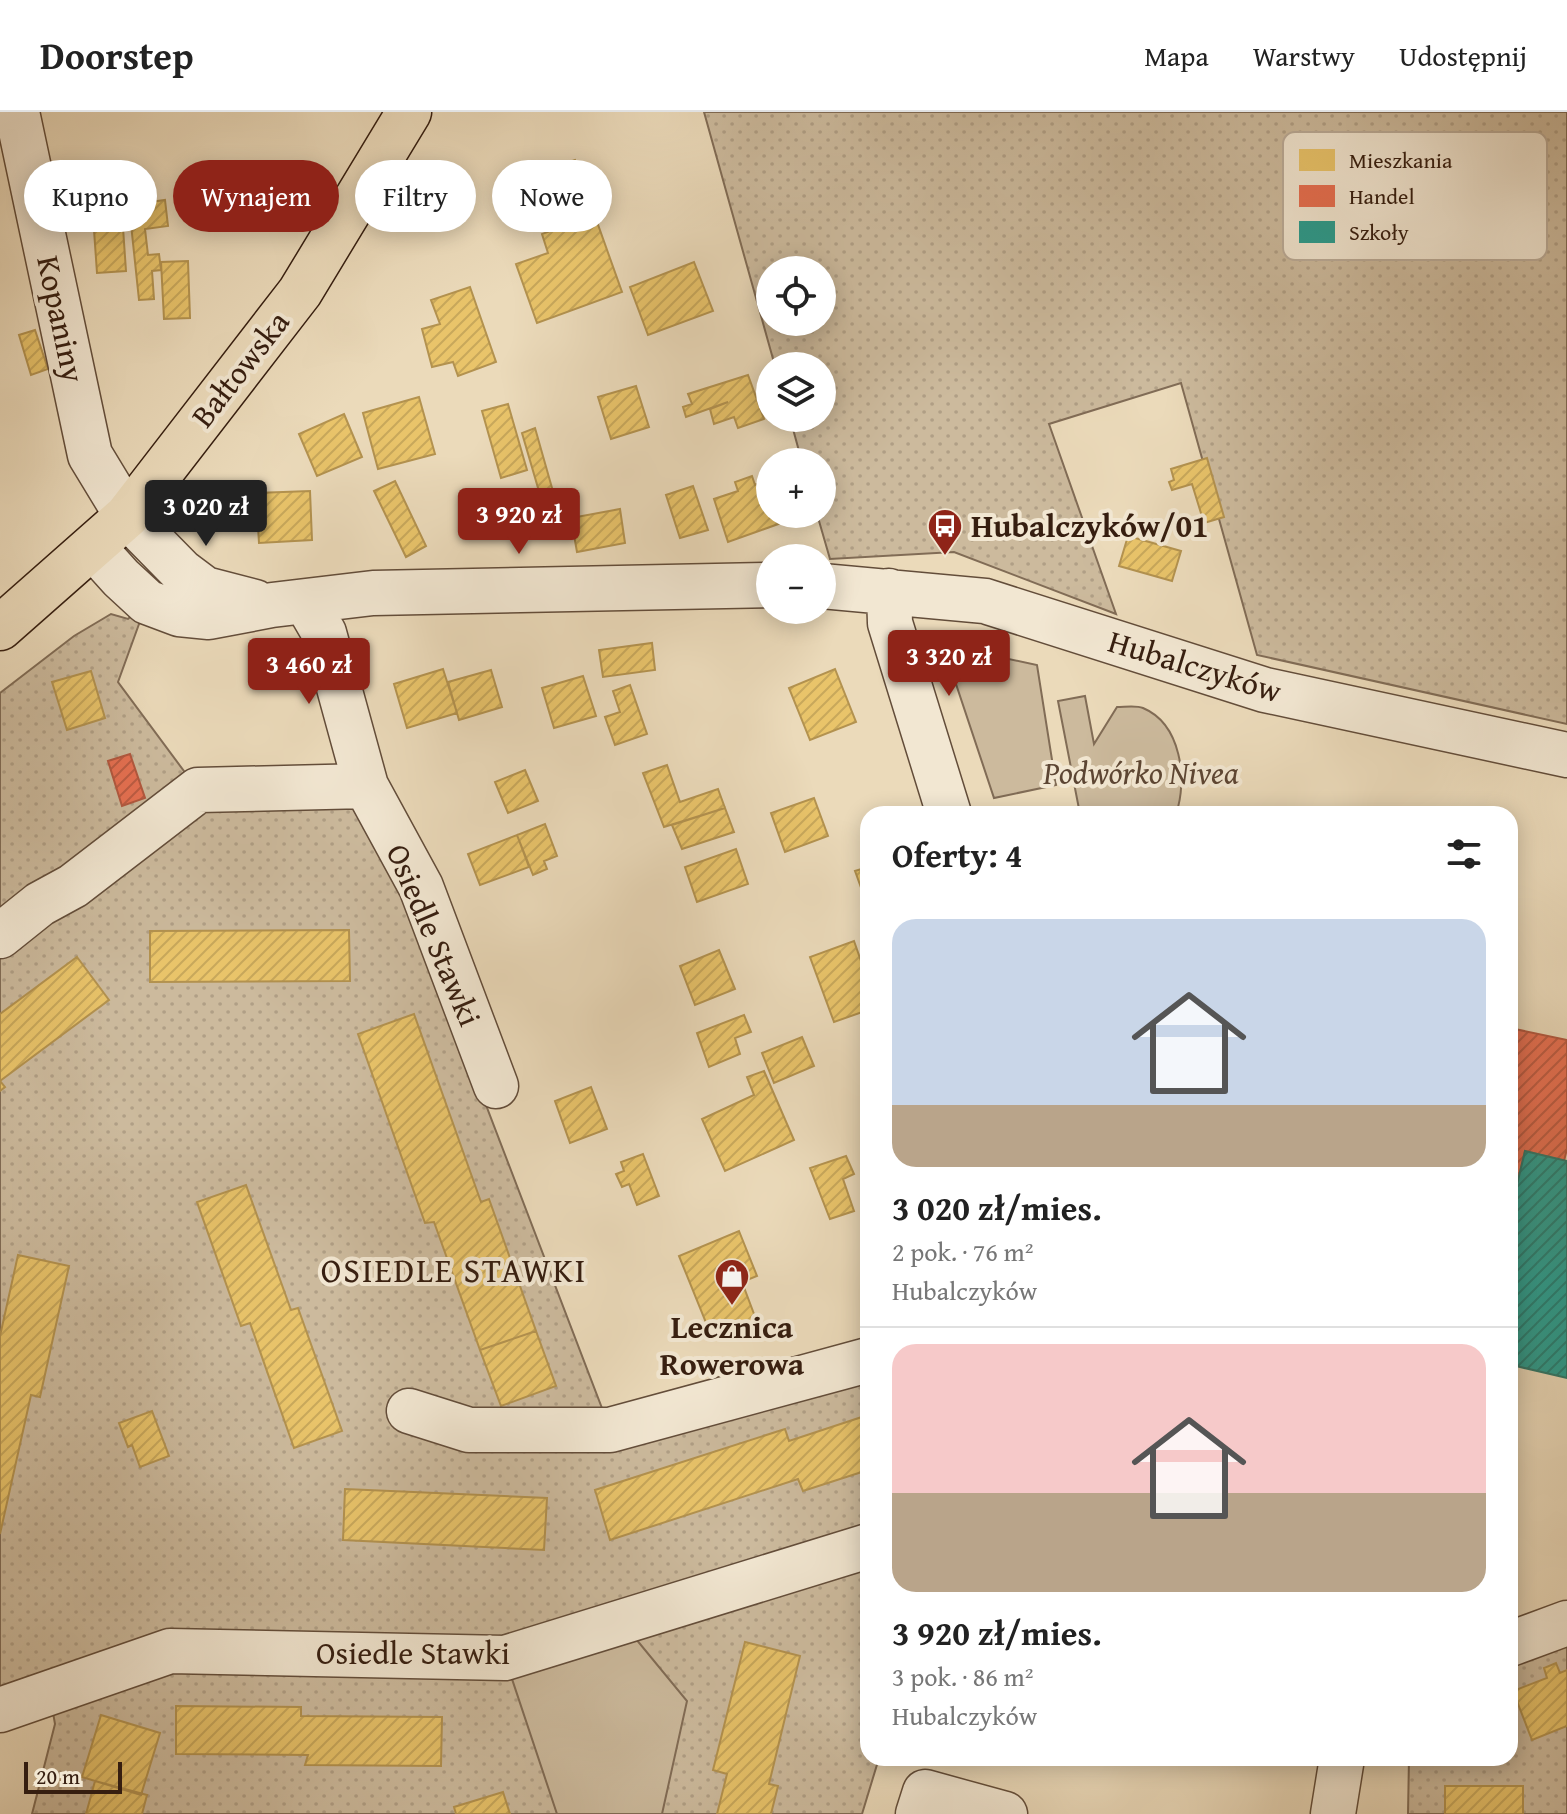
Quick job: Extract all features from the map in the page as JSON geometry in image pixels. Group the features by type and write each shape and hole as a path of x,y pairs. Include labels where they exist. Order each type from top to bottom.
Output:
{"main road":[{"name":"Bałtowska","path":"0,628 127,516 300,292 409,112"}],"street":[{"name":"Kopaniny","path":"17,112 90,455 127,516"},
{"path":"127,516 181,571 205,589 230,597 289,603"},
{"path":"93,547 121,578 157,608 209,617 373,593 756,585"},
{"name":"Hubalczyków","path":"836,587 985,601 1265,690 1567,755"},
{"path":"889,591 890,623 947,806"},
{"name":"Osiedle Stawki","path":"289,603 324,633 366,786 421,887 496,1086"},
{"path":"0,936 40,904 73,886 198,790 366,786"},
{"path":"409,1411 469,1430 610,1430 860,1362"},
{"name":"Osiedle Stawki","path":"0,1710 170,1651 505,1658 860,1548"},
{"path":"1518,1641 1567,1623"},
{"path":"1333,1814 1341,1766"},
{"path":"918,1814 925,1792 1005,1814"}],"green space":[{"path":"704,112 1567,112 1567,724 1257,655 1181,383 1049,424 1116,614 954,552 836,559 836,544 826,544 821,528 836,528 836,448 798,448 794,432 836,432 836,352 771,352 767,336 836,336 836,256 756,256 756,298"},
{"path":"147,602 118,682 198,790 366,786 496,1086 486,1105 610,1429 860,1362 860,1766 877,1766 862,1814 32,1814 55,1724 50,1695 0,1710 0,693 74,636 111,614 128,619"},
{"path":"943,645 1037,665 1056,785 994,798"},
{"name":"Podwórko Nivea","path":"1085,696 1094,744 1117,707 1143,708 1156,716 1166,726 1178,754 1181,769 1178,806 1078,806 1058,701"},
{"path":"622,1622 687,1701 662,1814 557,1814 505,1658"},
{"path":"1567,1623 1567,1814 1408,1814 1409,1766 1518,1766 1518,1641"}],"building: Mieszkania":[{"path":"165,200 168,226 157,227 157,201"},
{"path":"94,232 123,232 126,271 97,273"},
{"path":"132,232 145,232 148,255 159,254 161,270 152,271 154,299 139,300"},
{"path":"601,232 622,292 537,323 516,264 548,253 542,234"},
{"path":"188,261 190,318 164,319 161,262"},
{"path":"694,262 713,311 648,335 630,287"},
{"path":"470,287 496,362 458,376 453,362 432,367 422,329 440,324 431,300"},
{"path":"35,330 48,369 31,375 19,335"},
{"path":"748,375 756,397 756,422 738,428 734,417 714,424 710,409 728,402 686,417 683,407 692,404 688,394"},
{"path":"636,386 649,427 611,439 598,397"},
{"path":"419,397 435,454 378,469 363,413"},
{"path":"508,404 527,470 501,478 482,411"},
{"path":"344,414 362,457 317,476 299,434"},
{"path":"535,428 556,502 543,505 522,433"},
{"path":"1207,458 1224,517 1204,523 1192,484 1172,490 1169,482 1174,480 1171,469"},
{"path":"752,476 756,485 756,528 767,528 728,542 714,499 738,491 735,482"},
{"path":"395,481 426,546 406,557 374,491"},
{"path":"693,486 708,530 680,538 666,495"},
{"path":"310,491 312,540 259,543 256,493"},
{"path":"620,509 625,543 577,552 571,518"},
{"path":"1128,536 1181,551 1172,581 1119,566"},
{"path":"652,643 655,670 603,677 599,650"},
{"path":"443,669 457,713 407,728 394,684"},
{"path":"835,669 856,722 810,740 789,688"},
{"path":"491,670 502,707 459,720 448,682"},
{"path":"91,671 105,718 67,730 52,682"},
{"path":"583,676 596,716 554,728 542,688"},
{"path":"630,685 647,734 615,745 605,717 620,712 613,691"},
{"path":"667,765 680,802 718,789 725,808 664,827 643,773"},
{"path":"525,770 538,801 508,813 495,782"},
{"path":"814,798 828,836 785,852 771,813"},
{"path":"725,808 734,832 682,849 672,825"},
{"path":"545,824 557,856 544,861 547,869 533,875 517,835"},
{"path":"517,835 529,867 480,885 468,854"},
{"path":"736,849 748,884 697,902 685,867"},
{"path":"349,930 350,981 150,982 150,931"},
{"path":"854,941 860,958 860,1013 834,1022 810,957"},
{"path":"719,950 735,989 695,1005 680,966"},
{"path":"77,957 109,1000 0,1081 0,1014"},
{"path":"414,1014 481,1202 489,1199 536,1331 480,1350 434,1222 425,1223 358,1034"},
{"path":"744,1015 751,1032 735,1038 740,1054 709,1067 697,1033"},
{"path":"802,1037 814,1066 774,1083 762,1053"},
{"path":"764,1071 794,1140 725,1171 702,1119 754,1095 747,1077"},
{"path":"591,1087 607,1129 570,1143 555,1101"},
{"path":"643,1154 659,1196 637,1205 629,1184 622,1187 616,1174 624,1171 621,1162"},
{"path":"846,1156 854,1174 843,1179 854,1211 830,1219 810,1168"},
{"path":"246,1185 291,1310 298,1308 342,1431 294,1448 250,1323 241,1326 197,1202"},
{"path":"739,1231 757,1276 742,1282 757,1322 713,1340 679,1256"},
{"path":"18,1255 69,1266 40,1397 31,1395 0,1534 0,1336"},
{"path":"536,1331 556,1386 501,1406 480,1350"},
{"path":"152,1411 169,1456 140,1467 119,1423"},
{"path":"860,1418 860,1473 803,1491 798,1479 610,1540 595,1490 785,1429 789,1441"},
{"path":"345,1489 547,1498 544,1550 343,1540"},
{"path":"745,1642 800,1656 769,1784 778,1786 771,1814 717,1814 727,1774 713,1770"},
{"path":"1556,1663 1560,1673 1567,1670 1567,1726 1532,1740 1518,1704 1518,1689 1547,1678 1544,1668"},
{"path":"176,1706 301,1707 301,1716 442,1717 441,1766 305,1765 308,1755 176,1754"},
{"path":"101,1715 160,1733 141,1795 82,1777"},
{"path":"95,1781 147,1795 142,1814 86,1814"},
{"path":"1445,1786 1523,1786 1523,1814 1445,1814"},
{"path":"503,1792 510,1814 456,1814 454,1807"}],"building: Handel":[{"path":"130,754 145,798 122,806 108,761"},
{"path":"1518,1030 1567,1040 1567,1149 1564,1161 1525,1151 1519,1177"}],"building: Szkoły":[{"path":"1525,1151 1567,1161 1567,1378 1518,1366 1518,1180"}],"place":[{"name":"Hubalczyków/01","path":"945,557"},
{"name":"Lecznica Rowerowa","path":"732,1307"}],"district":[{"name":"OSIEDLE STAWKI","path":"454,1270"}]}
